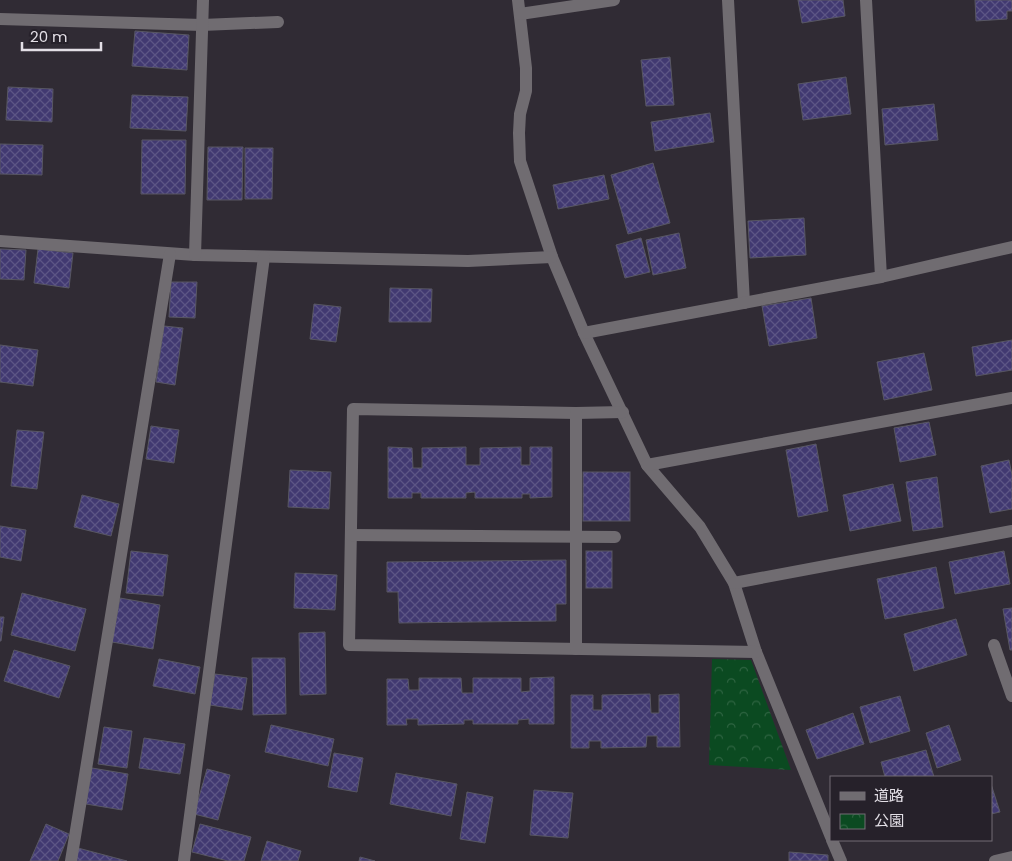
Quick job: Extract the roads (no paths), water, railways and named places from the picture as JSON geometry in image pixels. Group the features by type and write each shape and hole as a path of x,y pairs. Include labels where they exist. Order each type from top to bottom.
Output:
{"street":[{"path":"195,255 203,0"},
{"path":"518,0 526,68 526,92 519,124 520,161 552,257 584,333 648,465 700,527 734,583 756,652 830,836"},
{"path":"520,14 614,0"},
{"path":"728,0 744,303"},
{"path":"866,0 881,277"},
{"path":"0,19 202,25 278,22"},
{"path":"0,242 170,254 264,257 468,261 552,257"},
{"path":"584,333 881,277 1012,247"},
{"path":"71,861 170,254"},
{"path":"184,861 264,257"},
{"path":"648,465 1012,398"},
{"path":"623,412 353,410 350,645 756,652"},
{"path":"576,413 576,649"},
{"path":"734,583 1012,531"},
{"path":"351,535 615,537"},
{"path":"994,645 1012,696"},
{"path":"832,841 841,861"},
{"path":"995,861 1012,857"}]}
